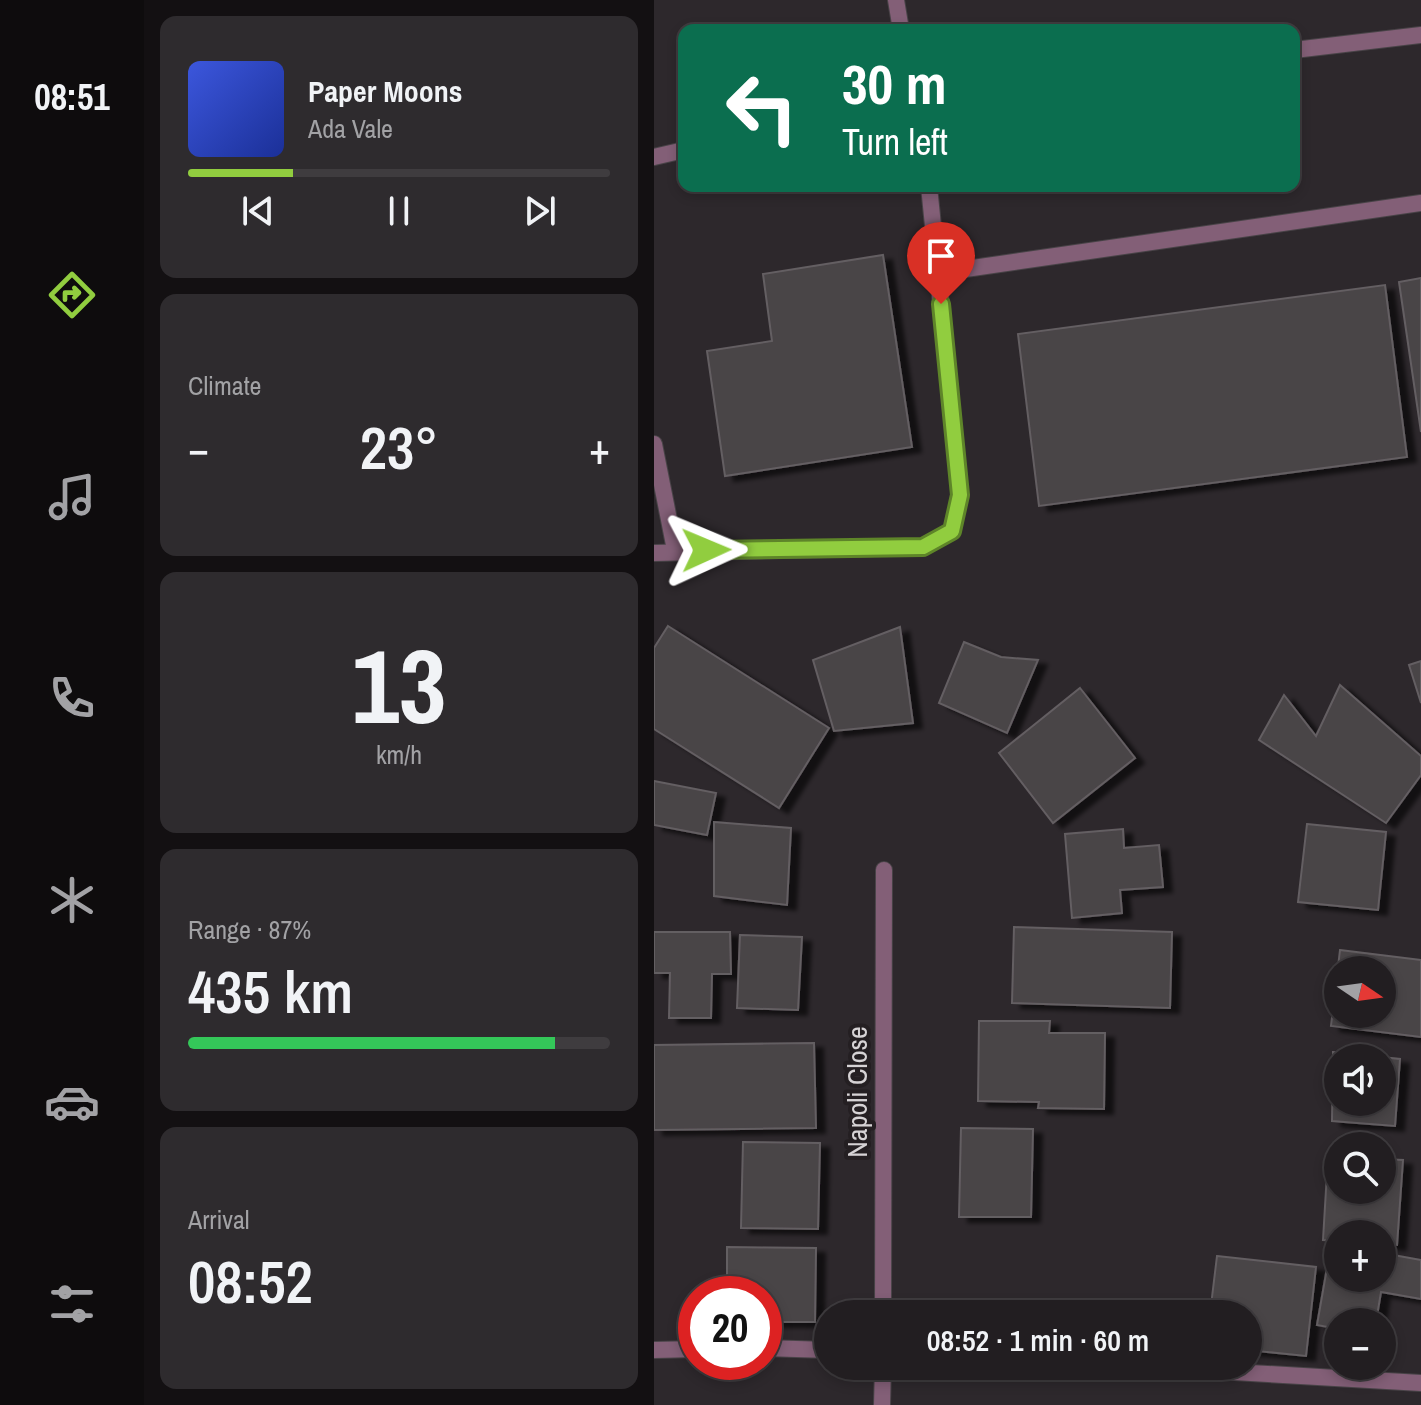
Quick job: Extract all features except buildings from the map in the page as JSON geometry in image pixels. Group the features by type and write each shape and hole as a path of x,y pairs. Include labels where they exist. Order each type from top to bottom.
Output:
{"street":[{"path":"896,0 900,24"},
{"path":"1300,49 1421,35"},
{"path":"654,157 678,151"},
{"path":"654,553 675,550 923,547 952,531 960,495 930,192"},
{"path":"938,273 1421,203"},
{"path":"654,444 675,550"},
{"name":"Napoli Close","path":"883,1300 884,870"},
{"path":"654,1350 678,1349"},
{"path":"782,1349 814,1350"},
{"path":"1262,1374 1421,1383"},
{"path":"882,1405 883,1380"}],"route":[{"path":"706,550 923,547 952,531 960,495 941,304"}]}
